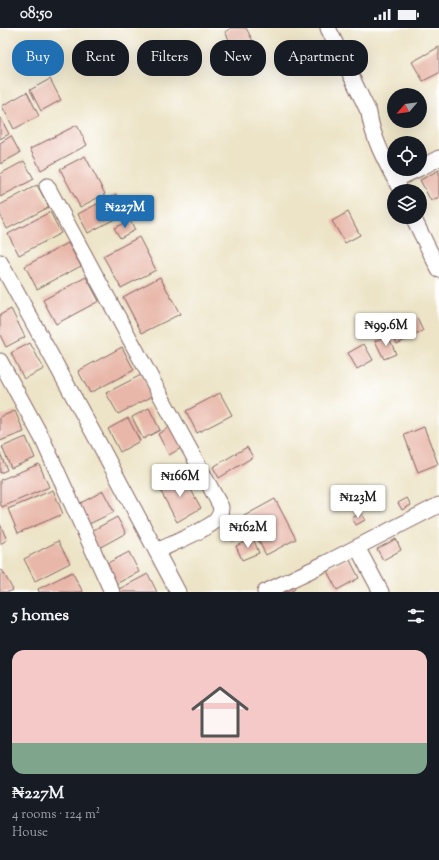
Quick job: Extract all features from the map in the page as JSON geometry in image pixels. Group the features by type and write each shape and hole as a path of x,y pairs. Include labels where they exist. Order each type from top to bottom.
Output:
{"street":[{"path":"328,28 366,108 374,136 397,184"},
{"path":"427,164 439,158"},
{"path":"400,184 410,176"},
{"path":"47,186 221,507 217,520 157,551"},
{"path":"416,224 439,270"},
{"path":"0,262 178,592"},
{"path":"0,361 42,438 112,592"},
{"path":"265,592 439,505"},
{"path":"357,547 381,592"}],"building":[{"path":"231,28 246,28 252,40 229,40 225,32"},
{"path":"439,47 439,73 423,81 412,62"},
{"path":"50,79 61,100 41,111 30,90"},
{"path":"27,92 39,116 14,129 2,106"},
{"path":"0,117 9,134 0,139"},
{"path":"77,125 87,145 41,170 30,149"},
{"path":"11,136 20,153 0,164 0,143"},
{"path":"85,156 105,194 80,207 60,169"},
{"path":"24,161 34,179 0,197 0,174"},
{"path":"439,170 439,197 431,201 427,193 427,184 422,184 420,180"},
{"path":"37,185 49,207 7,229 0,215 0,205"},
{"path":"116,194 126,213 88,233 78,214"},
{"path":"50,212 61,233 19,255 8,234"},
{"path":"348,212 360,235 345,243 332,221"},
{"path":"130,220 135,230 120,238 114,228"},
{"path":"139,237 156,270 121,288 103,256"},
{"path":"68,243 81,266 37,289 25,266"},
{"path":"86,277 99,301 56,324 43,300"},
{"path":"160,277 180,314 142,333 123,297"},
{"path":"11,309 25,337 6,347 0,335 0,315"},
{"path":"417,318 423,331 397,344 391,331"},
{"path":"388,335 396,354 384,359 375,341"},
{"path":"30,343 44,369 24,379 11,353"},
{"path":"364,344 373,360 357,369 348,353"},
{"path":"122,347 134,370 90,393 78,371"},
{"path":"141,375 153,396 118,414 106,393"},
{"path":"220,393 232,415 197,433 186,411"},
{"path":"149,408 160,430 143,439 132,417"},
{"path":"15,411 24,432 0,441 0,417"},
{"path":"128,418 140,441 120,452 108,429"},
{"path":"171,426 183,447 169,455 158,434"},
{"path":"424,427 438,464 418,472 404,435"},
{"path":"26,437 35,458 11,468 2,447"},
{"path":"247,447 253,457 219,478 213,467"},
{"path":"0,453 7,470 0,473"},
{"path":"39,464 49,487 2,507 0,503 0,480"},
{"path":"183,475 201,508 177,522 159,488"},
{"path":"53,490 63,514 18,533 8,509"},
{"path":"103,491 114,512 87,525 77,505"},
{"path":"407,498 411,505 402,510 398,503"},
{"path":"275,499 296,539 266,555 256,536 275,526 271,520 252,530 244,516"},
{"path":"361,513 365,520 356,525 352,518"},
{"path":"117,517 126,533 97,549 88,533"},
{"path":"243,520 249,534 232,541 226,527"},
{"path":"0,524 7,540 0,544"},
{"path":"253,538 259,553 242,560 236,546"},
{"path":"396,539 401,550 383,560 377,549"},
{"path":"58,541 70,563 35,581 24,559"},
{"path":"129,552 139,572 112,586 102,566"},
{"path":"349,558 359,578 337,590 326,569"},
{"path":"2,570 13,590 9,592 0,592 0,571"},
{"path":"72,572 83,592 39,592 38,589"},
{"path":"148,574 157,592 118,592 117,590"},
{"path":"291,582 295,589 290,592 285,592 282,587"}]}
